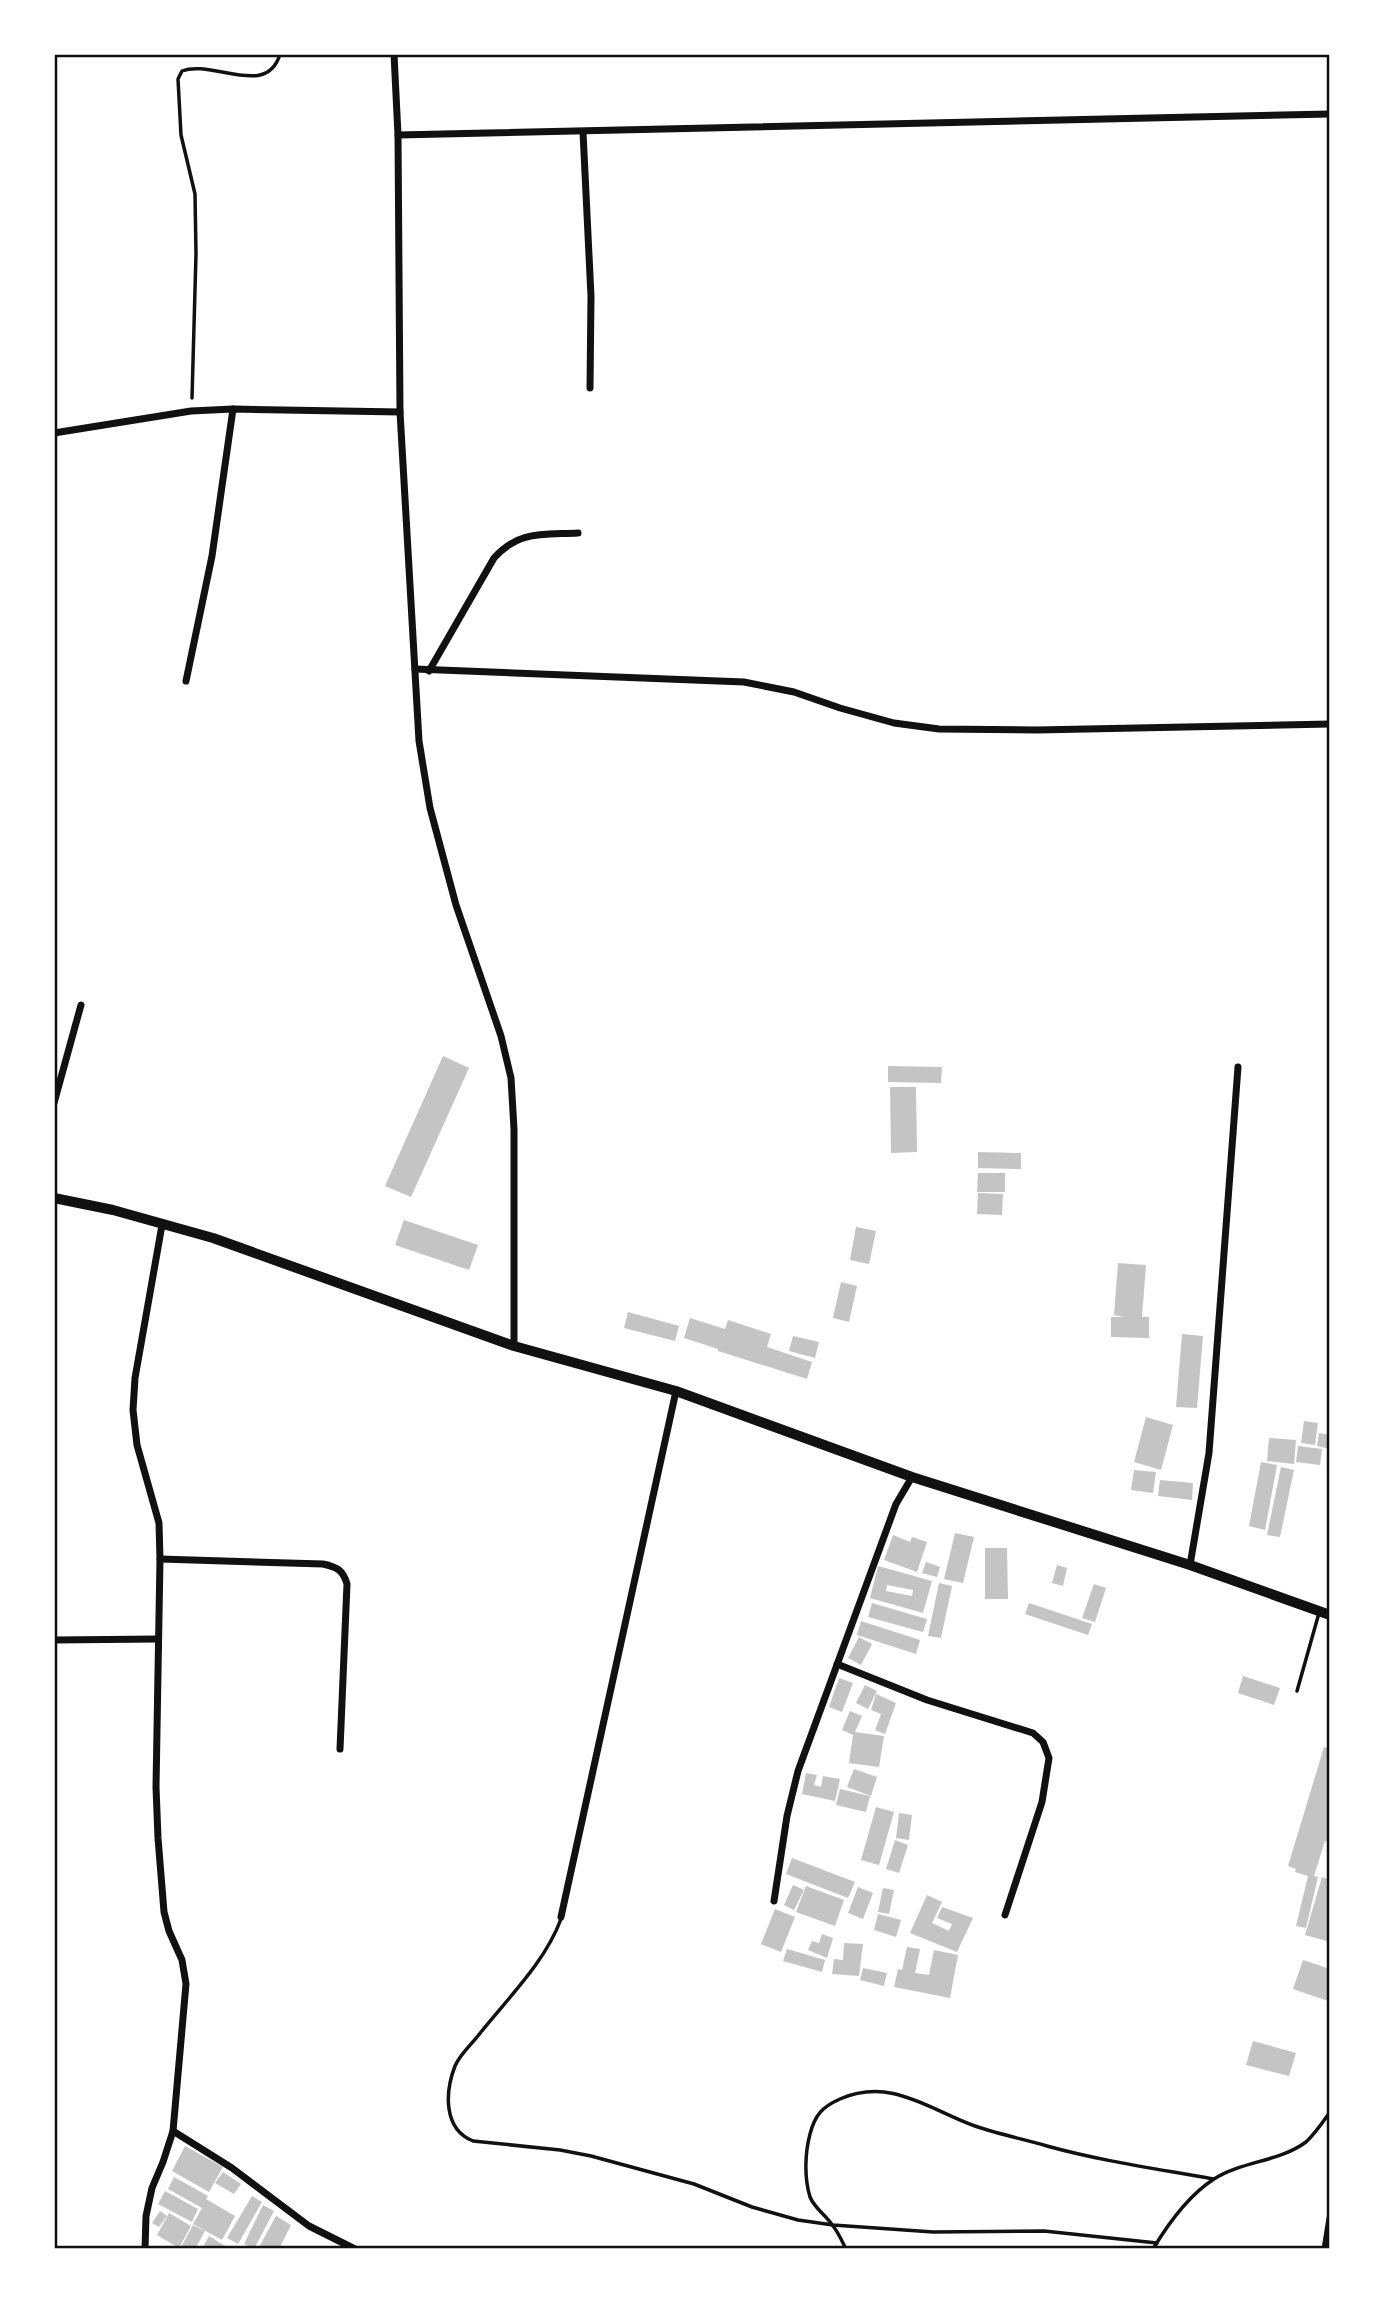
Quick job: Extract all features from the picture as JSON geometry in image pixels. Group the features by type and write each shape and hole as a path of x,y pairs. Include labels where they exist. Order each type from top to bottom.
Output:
{"street":[{"path":"394,54 398,135 400,412 419,741 430,808 456,905 500,1036 510,1079 514,1129 514,1346"},
{"path":"398,135 1330,114"},
{"path":"583,132 591,296 590,388"},
{"path":"186,681 212,556 233,409"},
{"path":"54,433 191,411 233,409 400,412"},
{"path":"429,671 489,566 504,547 525,536 578,533"},
{"path":"415,669 755,684 794,692 894,723 939,729 1037,730 1330,724"},
{"path":"54,1103 81,1005"},
{"path":"1191,1565 1209,1453 1238,1067"},
{"path":"54,1198 113,1210 225,1242 514,1346 677,1391 912,1477 1191,1565 1325,1613"},
{"path":"145,2249 146,2216 152,2188 173,2131 186,1984 182,1960 164,1912 160,1864 156,1787 159,1523 137,1445 133,1410 135,1378 162,1225"},
{"path":"561,1917 677,1391"},
{"path":"774,1901 792,1793 896,1504 912,1477"},
{"path":"160,1559 323,1564 338,1567 347,1584 340,1749"},
{"path":"54,1640 158,1640"},
{"path":"837,1664 927,1699 1033,1733 1043,1742 1049,1758 1042,1802 1004,1915"},
{"path":"173,2131 232,2168 309,2226 355,2249"},
{"path":"1325,2249 1330,2218"}],"lane":[{"path":"1297,1691 1325,1613"},
{"path":"561,1917 543,1954 456,2064 448,2100 451,2120 463,2137 472,2141 583,2154 694,2184 798,2220 933,2232 1044,2231 1157,2243"},
{"path":"846,2249 833,2225 818,2210 811,2198 806,2148 813,2124 825,2106 856,2092 875,2090 902,2095 976,2126 1057,2149 1213,2179"},
{"path":"1153,2249 1164,2230 1213,2179 1294,2148 1306,2141 1330,2112"}],"path":[{"path":"191,411 196,268 194,194 181,135 178,79 182,71 196,69 262,75 277,64 280,54"}],"building":[{"path":"443,1056 469,1068 411,1197 385,1186"},
{"path":"888,1066 942,1067 941,1083 888,1082"},
{"path":"890,1087 916,1087 917,1152 891,1153"},
{"path":"978,1152 1021,1153 1021,1169 978,1168"},
{"path":"978,1173 1005,1173 1005,1192 977,1192"},
{"path":"978,1193 1003,1194 1002,1215 977,1214"},
{"path":"404,1220 478,1245 469,1270 395,1245"},
{"path":"856,1227 876,1231 869,1264 850,1260"},
{"path":"1118,1263 1146,1265 1142,1317 1149,1317 1149,1338 1111,1337 1111,1317 1125,1317 1114,1315"},
{"path":"841,1282 857,1286 849,1322 833,1318"},
{"path":"628,1312 679,1326 675,1341 624,1328"},
{"path":"690,1318 725,1329 728,1320 771,1334 767,1347 812,1362 807,1379 684,1338"},
{"path":"1182,1334 1203,1336 1197,1408 1176,1407"},
{"path":"793,1336 819,1342 815,1358 789,1351"},
{"path":"1146,1417 1173,1425 1161,1470 1134,1462"},
{"path":"1304,1421 1318,1423 1315,1445 1301,1443"},
{"path":"1319,1433 1330,1435 1330,1449 1317,1446"},
{"path":"1269,1438 1296,1440 1294,1464 1267,1461"},
{"path":"1298,1446 1322,1449 1320,1465 1296,1462"},
{"path":"1261,1462 1277,1465 1265,1530 1249,1526"},
{"path":"1281,1467 1294,1470 1280,1537 1267,1535"},
{"path":"1134,1470 1156,1472 1153,1493 1131,1490"},
{"path":"1160,1480 1193,1483 1192,1500 1158,1496"},
{"path":"955,1533 974,1537 963,1583 944,1579"},
{"path":"893,1535 910,1542 912,1537 927,1542 917,1572 884,1560"},
{"path":"985,1548 1007,1548 1008,1599 985,1599"},
{"path":"926,1562 940,1567 937,1577 922,1573"},
{"path":"1057,1565 1067,1568 1063,1586 1052,1583"},
{"path":"878,1566 932,1581 923,1613 870,1598","holes":["887,1585 913,1590 912,1596 886,1591"]},
{"path":"939,1583 952,1586 941,1638 928,1636"},
{"path":"1094,1584 1106,1588 1095,1622 1082,1618"},
{"path":"872,1603 927,1619 923,1632 868,1617"},
{"path":"1029,1603 1092,1624 1088,1635 1025,1614"},
{"path":"861,1621 920,1640 916,1654 857,1635"},
{"path":"859,1637 872,1644 861,1665 848,1658"},
{"path":"1243,1676 1280,1688 1274,1705 1238,1693"},
{"path":"839,1678 853,1683 842,1712 829,1707"},
{"path":"865,1685 877,1691 868,1709 856,1703"},
{"path":"876,1694 896,1703 885,1734 875,1730 881,1714 871,1710"},
{"path":"850,1711 862,1716 855,1732 884,1736 879,1767 849,1763 853,1735 842,1730"},
{"path":"1324,1747 1330,1749 1330,1842 1325,1841 1314,1876 1318,1877 1306,1928 1296,1926 1308,1876 1295,1872 1296,1869 1288,1866"},
{"path":"854,1769 877,1777 871,1796 847,1787"},
{"path":"806,1773 817,1775 814,1785 821,1787 823,1776 840,1779 835,1801 802,1794"},
{"path":"840,1789 870,1796 866,1812 836,1805"},
{"path":"876,1807 894,1812 879,1865 861,1860"},
{"path":"899,1813 912,1815 909,1840 896,1838"},
{"path":"895,1840 908,1845 899,1873 886,1869"},
{"path":"792,1858 855,1882 848,1898 786,1874"},
{"path":"1322,1877 1330,1880 1330,1942 1305,1935"},
{"path":"793,1885 804,1890 794,1910 784,1905"},
{"path":"806,1886 844,1900 835,1926 796,1912"},
{"path":"858,1887 873,1893 863,1919 848,1913"},
{"path":"883,1888 894,1890 889,1914 878,1912"},
{"path":"927,1895 942,1902 932,1923 949,1931 952,1924 937,1918 942,1907 973,1918 957,1952 910,1933"},
{"path":"775,1909 795,1917 781,1952 761,1944"},
{"path":"878,1914 901,1920 896,1937 874,1930"},
{"path":"822,1934 833,1938 827,1958 808,1950 812,1941 819,1943"},
{"path":"844,1943 863,1944 859,1976 832,1974 834,1959 843,1960"},
{"path":"907,1947 920,1949 915,1973 929,1975 934,1950 958,1955 950,1998 894,1987 898,1969 902,1970"},
{"path":"787,1949 825,1960 822,1972 783,1961"},
{"path":"1303,1960 1330,1969 1328,2001 1293,1989"},
{"path":"863,1968 887,1973 884,1986 860,1980"},
{"path":"1253,2041 1296,2053 1289,2076 1246,2065"},
{"path":"185,2146 223,2167 209,2192 172,2171"},
{"path":"223,2172 241,2184 234,2194 215,2183"},
{"path":"174,2177 208,2196 206,2199 235,2216 222,2240 193,2224 202,2208 168,2189"},
{"path":"165,2191 198,2209 192,2222 158,2204"},
{"path":"252,2196 262,2202 238,2244 227,2238"},
{"path":"263,2205 274,2211 254,2249 244,2244"},
{"path":"160,2211 167,2216 159,2227 152,2223"},
{"path":"169,2213 191,2226 179,2248 157,2235"},
{"path":"276,2216 291,2225 279,2249 258,2249"},
{"path":"193,2225 205,2231 195,2249 180,2249"},
{"path":"209,2236 230,2249 202,2249"}]}
